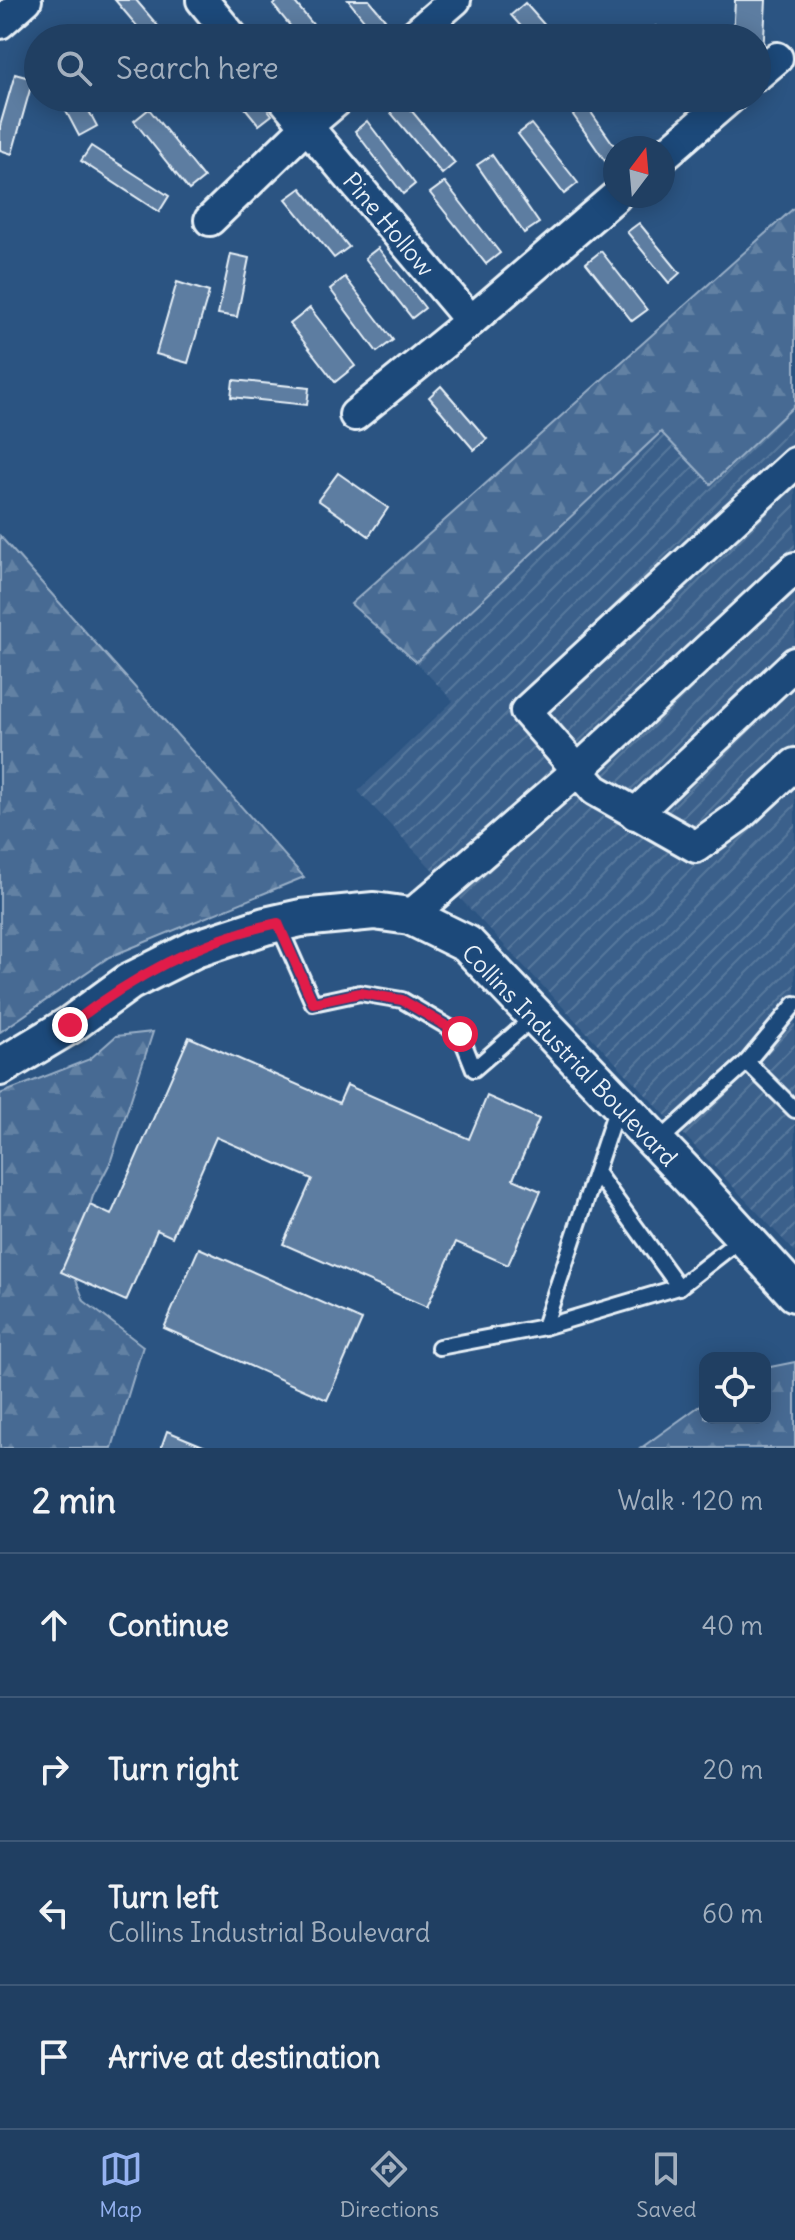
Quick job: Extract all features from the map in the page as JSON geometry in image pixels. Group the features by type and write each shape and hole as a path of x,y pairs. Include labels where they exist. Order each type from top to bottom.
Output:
{"street":[{"path":"0,23 26,0"},
{"path":"202,0 222,24"},
{"path":"427,24 455,0"},
{"name":"Pine Hollow","path":"295,112 471,321"},
{"path":"210,220 324,112"},
{"path":"675,146 714,112"},
{"path":"355,415 471,321 603,207"},
{"path":"795,463 526,711 595,790 696,847 739,816 795,764"},
{"path":"410,916 577,771 795,568"},
{"path":"635,814 795,663"},
{"name":"Collins Industrial Boulevard","path":"0,1067 70,1025 129,982 161,964 229,936 301,918 374,911 410,916 467,944 795,1293"}],"lane":[{"path":"278,923 313,1003 360,993 402,1000 460,1034 474,1069 535,1016"},
{"path":"657,1143 747,1062 795,1004"},
{"path":"747,1062 795,1110"},
{"path":"544,1327 618,1103"},
{"path":"596,1172 679,1287"},
{"path":"439,1347 544,1327 679,1287 743,1236"}],"shaded area":[{"path":"795,405 795,1252 358,791 453,701 416,662 662,432 711,484"}],"green space":[{"path":"795,207 795,405 711,484 661,432 416,662 351,604"},
{"path":"0,536 304,877 109,957 0,1032"},
{"path":"153,1032 110,1163 93,1196 71,1267 84,1301 143,1346 112,1448 0,1448 0,1094 90,1059 116,1036"},
{"path":"795,1362 795,1448 641,1448 699,1406 699,1424 771,1424 771,1367"}],"building":[{"path":"115,0 136,0 156,24 135,24"},
{"path":"279,0 293,0 313,24 289,24 273,5"},
{"path":"348,0 369,0 385,19 379,24 367,24"},
{"path":"735,0 766,0 765,24 734,24"},
{"path":"525,3 544,24 519,24 511,15"},
{"path":"15,74 24,76 24,111 12,154 0,150 0,126"},
{"path":"66,112 90,112 97,126 79,136"},
{"path":"145,112 151,112 204,178 189,190 134,121"},
{"path":"248,112 270,112 272,115 259,125"},
{"path":"390,112 413,112 455,163 442,174"},
{"path":"571,112 591,112 608,136 603,136 603,158"},
{"path":"367,121 415,184 403,194 355,131"},
{"path":"531,124 578,183 564,194 518,134"},
{"path":"91,146 169,196 159,212 81,161"},
{"path":"492,155 539,223 524,233 477,165"},
{"path":"445,182 500,253 486,264 430,193"},
{"path":"301,188 349,247 334,258 286,199"},
{"path":"639,223 680,273 669,283 627,232"},
{"path":"378,248 425,308 412,318 365,258"},
{"path":"601,251 647,310 632,321 586,263"},
{"path":"231,254 249,258 237,317 218,314"},
{"path":"345,277 393,340 377,352 330,289"},
{"path":"177,282 209,292 188,363 156,354"},
{"path":"310,308 355,366 335,382 290,324"},
{"path":"233,380 309,388 307,405 231,397"},
{"path":"441,386 487,439 474,450 429,397"},
{"path":"338,473 388,508 369,536 318,500"},
{"path":"189,1037 339,1103 347,1085 469,1139 487,1096 539,1119 513,1179 541,1191 508,1265 456,1242 427,1307 283,1244 312,1179 216,1137 172,1237 157,1230 126,1301 61,1272 90,1205 111,1215"},
{"path":"199,1248 362,1320 327,1400 164,1328"},
{"path":"167,1431 208,1448 161,1448"}],"route":[{"path":"70,1025 129,982 161,964 229,936 278,923 313,1003 360,993 402,1000 460,1034"}]}
